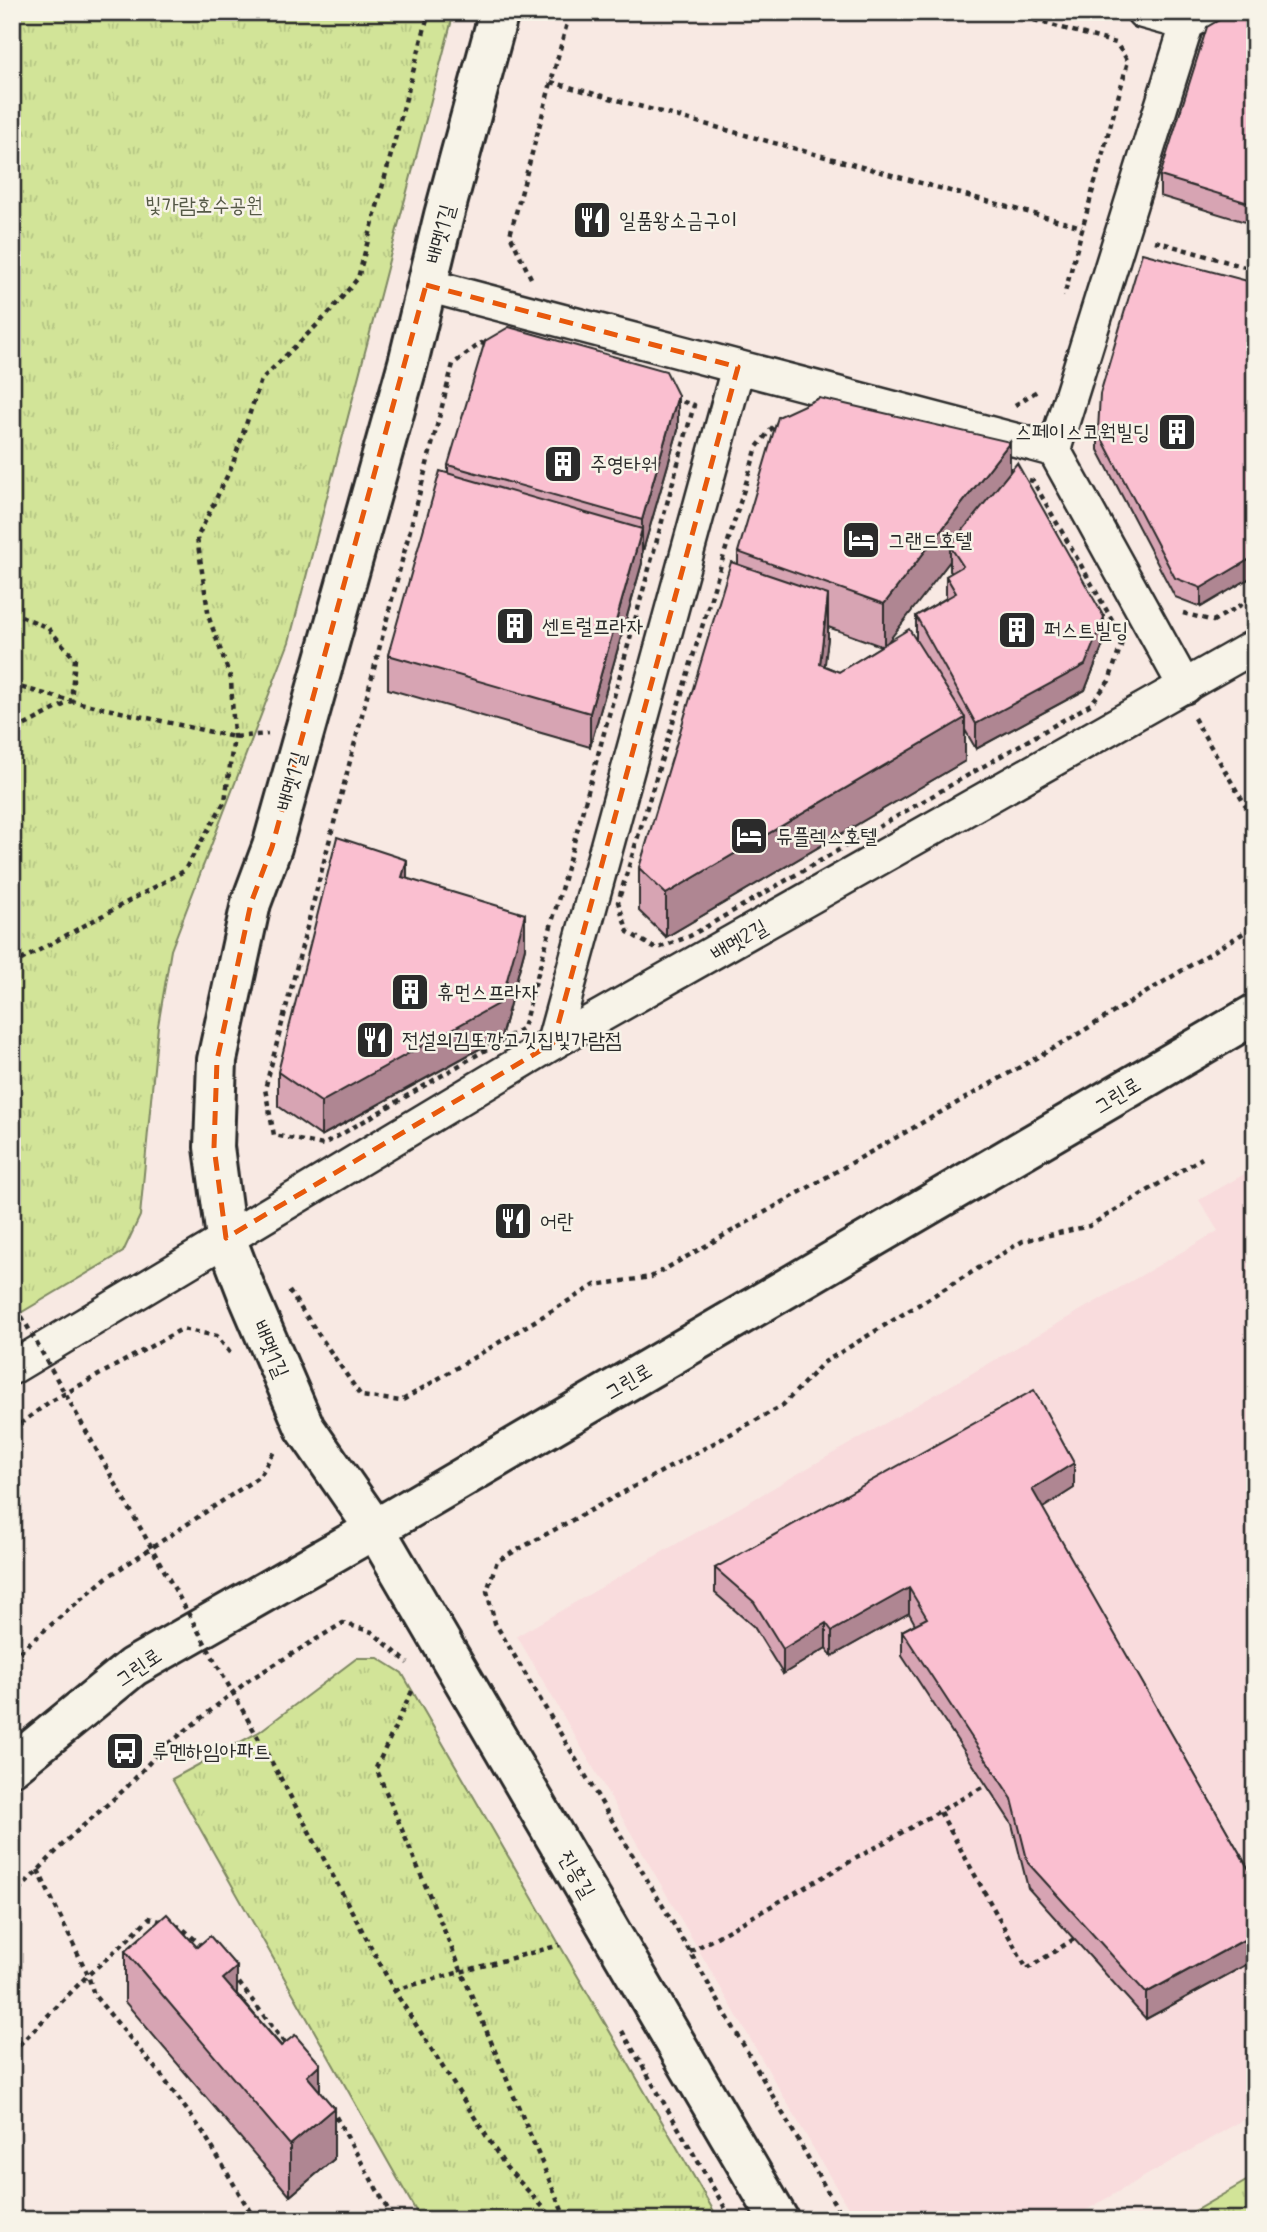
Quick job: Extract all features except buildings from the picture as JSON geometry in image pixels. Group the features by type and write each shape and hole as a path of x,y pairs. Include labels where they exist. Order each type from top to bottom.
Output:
{"street":[{"name":"배멧1길","path":"374,1529 305,1429 226,1238 214,1147 216,1060 251,903 276,834 408,363 426,285 499,12"},
{"path":"1054,450 1197,18 1143,12"},
{"path":"426,285 1054,450 1195,699"},
{"path":"553,1044 738,367"},
{"name":"배멧2길","path":"226,1238 553,1044 1195,699 1255,646"},
{"name":"그린로","path":"12,1766 133,1667 1255,1014"},
{"path":"12,1368 226,1238"},
{"name":"진흥길","path":"374,1529 779,2220"}],"path":[{"path":"12,965 184,871 225,801 234,737 231,678 209,618 197,538 232,466 261,380 329,313 358,278 429,12"},
{"path":"534,285 510,235 570,12"},
{"path":"1005,12 1116,43 1128,61 1062,305"},
{"path":"551,82 1082,227"},
{"path":"1144,238 1255,270"},
{"path":"481,343 694,405 523,1028 323,1145 274,1135 265,1089 453,364 481,343"},
{"path":"1008,410 1040,389 1041,383"},
{"path":"775,424 1033,481 1123,639 1109,681 1091,704 690,936 656,949 628,932 618,902 757,447 775,424"},
{"path":"1179,612 1213,621 1255,597"},
{"path":"12,612 48,628 75,659 71,701"},
{"path":"12,685 71,701 234,737 275,733"},
{"path":"1195,699 1193,717 1255,822"},
{"path":"12,732 71,701"},
{"path":"286,1286 361,1396 401,1401 595,1285 652,1276 1078,1034 1255,926"},
{"path":"844,2220 690,1952 495,1623 487,1591 497,1561 782,1406 823,1363 1023,1241 1089,1226 1202,1158"},
{"path":"12,1299 280,1777 394,1990 506,2166 555,2220"},
{"path":"12,1430 48,1403 182,1329 216,1336 236,1360"},
{"path":"12,1658 106,1578 260,1476 279,1444"},
{"path":"12,1898 67,1840 126,1788 161,1750 250,1680 343,1623 372,1632 407,1661 414,1673"},
{"path":"412,1691 376,1769 566,2220"},
{"path":"690,1952 986,1785"},
{"path":"940,1812 1027,1969 1074,1939"},
{"path":"38,1870 88,1975 94,1995 203,2132 255,2220"},
{"path":"12,2052 149,1918 181,1927 212,1955"},
{"path":"394,1990 560,1945"},
{"path":"232,1974 291,2051"},
{"path":"621,2029 732,2220"},
{"path":"328,2103 394,2220"}],"highlighted area":[{"path":"426,285 738,367 553,1043 226,1238 214,1147 217,1060 251,903 272,847"}],"shaded area":[{"path":"1255,1168 1255,2113 1069,2220 855,2220 517,1636 1218,1231 1199,1200"}],"green space":[{"name":"빛가람호수공원","path":"12,12 454,12 289,642 171,950 158,1026 140,1216 123,1252 12,1318"},
{"path":"357,1658 378,1658 402,1673 719,2220 421,2220 172,1779 259,1732"},
{"path":"1255,2176 1255,2220 1179,2220"}],"place":[{"name":"일품왕소금구이","path":"592,220"},
{"name":"스페이스코웍빌딩","path":"1177,432"},
{"name":"주영타워","path":"563,464"},
{"name":"그랜드호텔","path":"861,540"},
{"name":"센트럴프라자","path":"515,626"},
{"name":"퍼스트빌딩","path":"1017,630"},
{"name":"듀플렉스호텔","path":"749,836"},
{"name":"휴먼스프라자","path":"410,992"},
{"name":"전설의김또깡고깃집빛가람점","path":"375,1040"},
{"name":"어란","path":"513,1221"},
{"name":"루멘하임아파트","path":"125,1751"}]}
